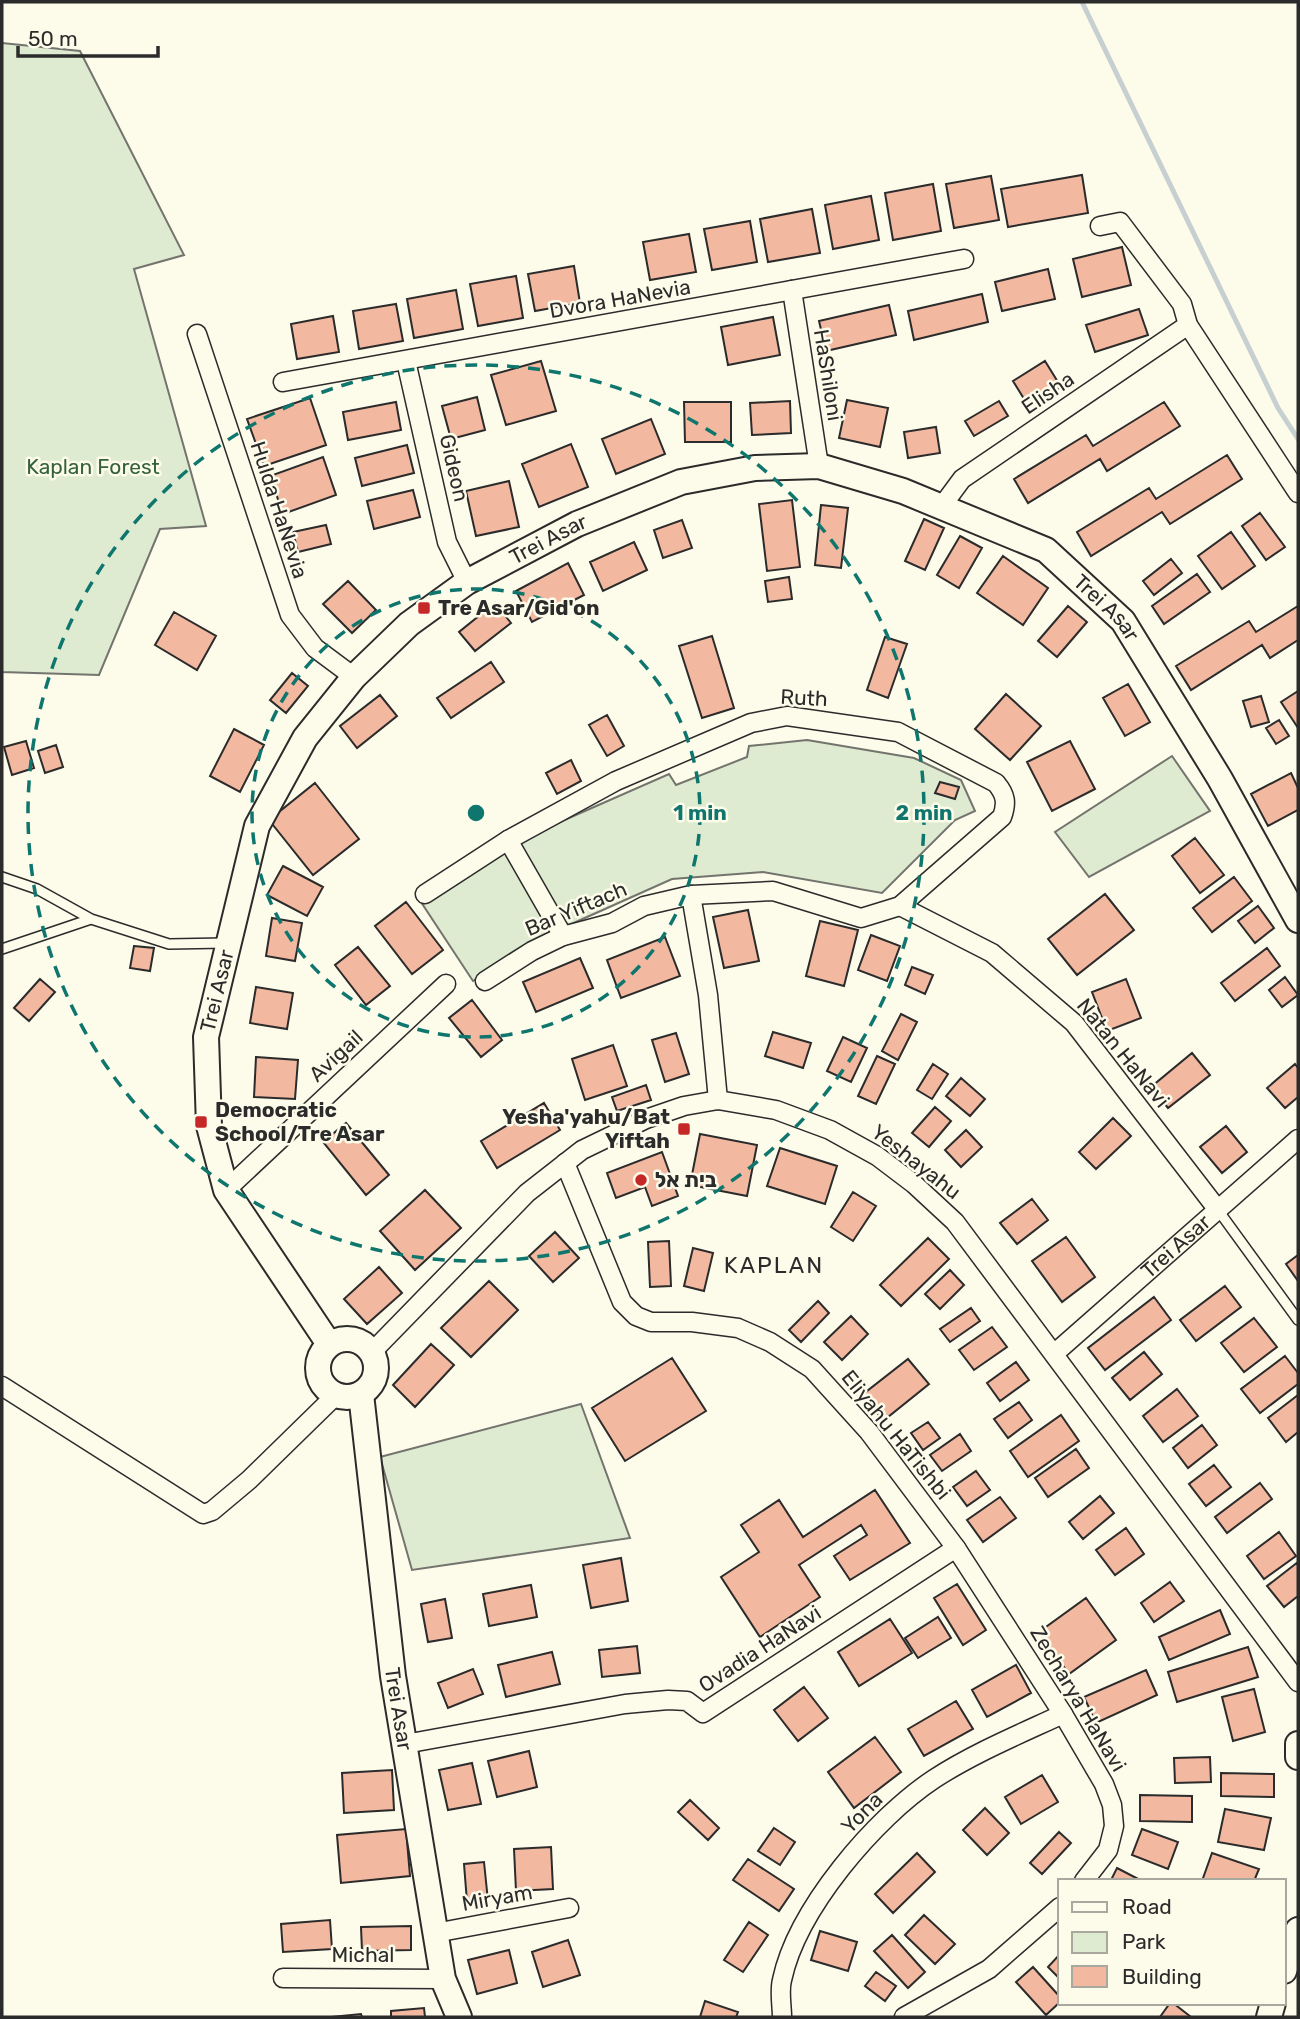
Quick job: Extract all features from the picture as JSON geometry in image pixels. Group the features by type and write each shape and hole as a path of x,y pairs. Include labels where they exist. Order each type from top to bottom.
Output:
{"street":[{"path":"1100,226 1120,222 1182,304 1188,325 1298,493"},
{"name":"Dvora HaNevia","path":"283,382 964,259"},
{"name":"HaShiloni","path":"792,290 819,466"},
{"name":"Elisha","path":"942,506 962,479 1188,325"},
{"name":"Hulda HaNevia","path":"197,334 289,615 316,648 355,677"},
{"name":"Gideon","path":"406,361 447,542 467,582"},
{"name":"Trei Asar","path":"329,1344 226,1190 209,1126 206,1037 257,826 305,738 355,677 410,624 467,582 576,524 681,482 755,468 819,466 903,491 1046,550 1123,621 1220,779 1298,920"},
{"name":"Ruth","path":"425,894 508,840 616,781 751,723 787,716 898,732 996,783 1004,792 1006,806 1002,817 900,906"},
{"path":"508,840 563,936"},
{"name":"Bar Yiftach","path":"485,981 532,951 563,936 612,923 645,906 691,895 773,891 861,918 900,906"},
{"path":"691,895 708,995 718,1100"},
{"name":"Natan HaNavi","path":"900,906 992,953 1074,1023 1218,1210"},
{"name":"Avigail","path":"226,1190 446,984"},
{"name":"Yeshayahu","path":"372,1352 527,1193 582,1150 646,1119 684,1106 718,1100 776,1110 830,1130 877,1156 914,1184 955,1222 1298,1682"},
{"name":"Trei Asar","path":"1055,1353 1298,1139"},
{"name":"Eliyahu HaTishbi","path":"565,1163 622,1302 636,1316 651,1322 692,1322 738,1328 770,1342 812,1369 869,1432 956,1548"},
{"path":"2,1386 203,1514 212,1511 349,1395 374,1379 376,1369 372,1352 356,1340 346,1339 329,1344 322,1352 317,1371 327,1389 349,1395"},
{"name":"Trei Asar","path":"349,1395 443,1979 459,2017"},
{"name":"Zecharya HaNavi","path":"956,1548 1104,1783 1112,1805 1114,1826 1108,1850 1086,1879"},
{"name":"Ovadia HaNavi","path":"405,1744 625,1704 687,1701 703,1713 956,1548"},
{"name":"Yona","path":"782,2017 781,1981 797,1936 832,1878 882,1821 933,1779 994,1746 1063,1714"},
{"path":"1298,1744 1298,1757"},
{"name":"Miryam","path":"435,1933 569,1908"},
{"path":"904,2017 989,1969 1058,1909"},
{"path":"1286,1965 1298,1930"},
{"name":"Michal","path":"283,1978 443,1979"}],"lane":[{"path":"2,877 37,889 91,919 169,944 230,942"},
{"path":"2,948 91,919"},
{"path":"1218,1210 1298,1320"}],"green space":[{"name":"Kaplan Forest","path":"2,43 80,51 184,255 134,269 206,526 160,529 99,675 2,672"},
{"path":"807,740 914,758 961,780 975,811 955,820 882,893 763,872 672,879 567,926 473,981 421,902 544,829 669,774 676,785 747,757 749,746"},
{"path":"1172,756 1210,811 1089,877 1055,832"},
{"path":"581,1404 630,1538 412,1570 380,1457"}],"building":[{"path":"1082,175 1088,213 1008,227 1001,189"},
{"path":"991,176 999,220 954,228 946,184"},
{"path":"933,184 941,231 893,240 885,193"},
{"path":"871,196 879,240 833,249 825,205"},
{"path":"812,209 820,253 768,262 760,219"},
{"path":"750,221 757,262 712,270 704,229"},
{"path":"689,234 696,272 650,280 643,242"},
{"path":"1122,247 1131,285 1082,297 1073,259"},
{"path":"574,266 580,303 535,311 528,274"},
{"path":"1048,269 1055,299 1002,311 995,282"},
{"path":"516,276 523,318 478,326 470,284"},
{"path":"456,290 463,329 414,338 407,299"},
{"path":"982,294 988,322 914,340 908,311"},
{"path":"396,304 403,341 359,349 353,311"},
{"path":"889,305 896,335 826,351 819,321"},
{"path":"1139,309 1148,335 1095,352 1086,325"},
{"path":"333,316 339,352 297,359 291,324"},
{"path":"773,317 780,355 728,365 721,327"},
{"path":"541,361 556,411 506,425 491,375"},
{"path":"1045,361 1061,387 1029,407 1013,381"},
{"path":"477,397 485,430 451,439 442,406"},
{"path":"310,398 326,445 264,466 247,419"},
{"path":"847,400 888,408 880,447 839,438"},
{"path":"790,401 791,433 752,435 750,403"},
{"path":"999,401 1008,416 974,436 965,421"},
{"path":"396,402 401,430 348,440 343,412"},
{"path":"684,402 731,402 731,442 685,442"},
{"path":"1164,402 1180,426 1107,471 1100,459 1028,503 1014,479 1086,435 1093,446"},
{"path":"651,419 665,454 616,474 602,439"},
{"path":"936,427 940,453 908,458 904,432"},
{"path":"571,444 588,487 539,507 522,464"},
{"path":"407,445 414,473 362,486 355,458"},
{"path":"1227,455 1242,479 1170,524 1162,512 1091,556 1077,532 1149,488 1156,499"},
{"path":"323,457 336,495 283,514 270,476"},
{"path":"509,481 519,527 476,536 466,491"},
{"path":"413,490 420,517 374,529 367,501"},
{"path":"792,500 800,567 767,571 759,504"},
{"path":"821,505 848,508 841,568 815,565"},
{"path":"1260,513 1285,547 1266,560 1242,526"},
{"path":"924,519 944,528 925,570 905,561"},
{"path":"682,520 692,548 663,558 654,530"},
{"path":"326,525 331,544 298,552 293,532"},
{"path":"1231,532 1255,566 1222,589 1198,556"},
{"path":"960,536 982,548 959,588 937,575"},
{"path":"634,542 647,570 603,591 590,562"},
{"path":"1003,556 1048,588 1023,625 977,593"},
{"path":"1171,559 1182,573 1154,595 1143,581"},
{"path":"568,563 584,595 532,622 516,591"},
{"path":"1197,574 1210,592 1164,624 1152,606"},
{"path":"789,577 792,599 768,602 765,581"},
{"path":"348,581 376,610 352,633 323,604"},
{"path":"495,603 511,623 475,651 459,632"},
{"path":"1068,606 1087,622 1057,657 1038,641"},
{"path":"1298,606 1298,640 1270,658 1262,645 1191,690 1176,666 1249,621 1256,632"},
{"path":"174,612 216,636 197,670 155,645"},
{"path":"712,636 734,708 702,718 679,646"},
{"path":"885,637 907,644 888,698 867,690"},
{"path":"491,662 504,682 451,718 437,698"},
{"path":"292,673 308,686 286,713 270,700"},
{"path":"1128,684 1150,722 1125,736 1103,698"},
{"path":"1298,691 1298,728 1281,702"},
{"path":"1006,694 1041,726 1010,760 975,729"},
{"path":"380,695 397,716 357,748 340,726"},
{"path":"1261,696 1269,722 1251,727 1243,701"},
{"path":"607,715 624,746 607,756 589,725"},
{"path":"1279,720 1289,736 1276,744 1266,728"},
{"path":"234,729 264,745 240,792 210,776"},
{"path":"26,741 34,768 12,775 4,747"},
{"path":"1070,741 1095,789 1052,811 1027,762"},
{"path":"56,745 63,767 45,773 38,751"},
{"path":"571,760 581,781 557,794 546,773"},
{"path":"1291,773 1298,788 1298,810 1268,826 1251,794"},
{"path":"940,782 959,787 955,799 935,793"},
{"path":"315,783 359,839 313,875 269,820"},
{"path":"1195,838 1224,875 1200,893 1172,856"},
{"path":"283,866 323,887 307,916 267,895"},
{"path":"1234,877 1252,901 1212,932 1193,908"},
{"path":"1105,894 1134,930 1077,975 1048,939"},
{"path":"406,902 443,950 412,974 375,926"},
{"path":"1258,906 1274,928 1255,943 1238,921"},
{"path":"748,910 759,961 724,968 713,917"},
{"path":"272,918 302,923 295,961 266,956"},
{"path":"820,921 858,930 844,986 806,976"},
{"path":"871,935 900,946 887,981 858,970"},
{"path":"665,937 680,976 621,998 607,960"},
{"path":"134,946 154,948 150,971 130,968"},
{"path":"358,947 390,986 366,1005 335,965"},
{"path":"1267,948 1280,966 1235,1001 1221,983"},
{"path":"580,958 593,988 536,1012 523,982"},
{"path":"912,967 933,975 925,994 905,985"},
{"path":"1285,977 1298,995 1282,1007 1269,990"},
{"path":"40,979 55,992 29,1021 14,1008"},
{"path":"1126,979 1141,1018 1107,1031 1092,992"},
{"path":"256,987 293,993 287,1029 250,1023"},
{"path":"472,1000 502,1040 481,1057 449,1018"},
{"path":"901,1014 917,1022 898,1060 882,1051"},
{"path":"773,1032 811,1043 803,1068 765,1056"},
{"path":"676,1033 689,1074 665,1082 652,1040"},
{"path":"843,1037 867,1048 851,1082 827,1071"},
{"path":"613,1045 627,1086 585,1100 572,1059"},
{"path":"1192,1053 1210,1075 1168,1108 1151,1087"},
{"path":"877,1056 895,1064 876,1104 858,1096"},
{"path":"256,1057 298,1060 295,1099 254,1097"},
{"path":"933,1064 948,1074 932,1099 917,1090"},
{"path":"1295,1064 1298,1068 1298,1097 1285,1108 1267,1088"},
{"path":"961,1078 985,1099 970,1116 946,1096"},
{"path":"646,1085 651,1100 617,1111 612,1097"},
{"path":"544,1103 560,1130 497,1168 481,1141"},
{"path":"935,1107 951,1121 929,1147 912,1133"},
{"path":"1113,1118 1131,1136 1096,1169 1079,1152"},
{"path":"346,1123 389,1175 366,1195 323,1142"},
{"path":"1226,1126 1247,1152 1222,1173 1200,1147"},
{"path":"966,1130 982,1147 961,1167 945,1150"},
{"path":"700,1134 757,1145 747,1196 690,1185"},
{"path":"780,1148 837,1166 825,1204 767,1186"},
{"name":"בית אל","path":"662,1152 678,1196 652,1206 645,1187 616,1198 607,1173"},
{"path":"425,1190 461,1228 415,1270 380,1231"},
{"path":"853,1192 876,1206 853,1241 831,1227"},
{"path":"1032,1199 1048,1220 1017,1244 1000,1223"},
{"path":"555,1232 579,1258 553,1282 529,1256"},
{"path":"1066,1237 1095,1277 1062,1302 1032,1261"},
{"path":"928,1238 949,1259 901,1306 880,1285"},
{"path":"669,1241 671,1286 650,1287 648,1242"},
{"path":"693,1248 713,1253 704,1291 684,1286"},
{"path":"1298,1255 1298,1281 1286,1264"},
{"path":"379,1267 402,1293 367,1324 344,1299"},
{"path":"950,1270 964,1285 940,1309 925,1294"},
{"path":"489,1281 518,1310 471,1357 441,1328"},
{"path":"1225,1286 1241,1307 1196,1341 1180,1320"},
{"path":"1154,1297 1171,1320 1105,1370 1088,1348"},
{"path":"818,1301 829,1313 801,1342 789,1330"},
{"path":"971,1308 980,1321 950,1342 940,1329"},
{"path":"851,1316 868,1334 842,1360 824,1342"},
{"path":"1254,1318 1277,1347 1244,1372 1221,1343"},
{"path":"992,1327 1007,1347 974,1370 959,1350"},
{"path":"431,1344 454,1365 415,1407 393,1385"},
{"path":"1144,1352 1162,1374 1130,1400 1112,1378"},
{"path":"1285,1356 1298,1373 1298,1384 1260,1413 1241,1389"},
{"path":"672,1358 706,1411 625,1461 592,1408"},
{"path":"908,1359 929,1384 883,1421 862,1395"},
{"path":"1016,1362 1029,1380 1000,1401 987,1383"},
{"path":"1177,1389 1198,1416 1163,1442 1143,1416"},
{"path":"1298,1395 1298,1432 1286,1442 1268,1418"},
{"path":"1019,1402 1032,1420 1008,1438 994,1419"},
{"path":"1061,1415 1079,1441 1028,1477 1010,1451"},
{"path":"928,1422 940,1438 923,1450 911,1433"},
{"path":"1202,1425 1217,1445 1188,1468 1173,1448"},
{"path":"960,1434 971,1451 942,1471 930,1455"},
{"path":"1076,1449 1089,1468 1048,1497 1035,1478"},
{"path":"1214,1465 1231,1487 1206,1506 1189,1484"},
{"path":"976,1471 990,1490 967,1506 953,1487"},
{"path":"1260,1483 1272,1499 1227,1533 1215,1517"},
{"path":"875,1490 910,1543 850,1580 834,1556 867,1535 861,1525 799,1565 820,1597 760,1637 721,1577 759,1552 741,1525 779,1500 803,1537"},
{"path":"1100,1496 1114,1513 1083,1539 1069,1522"},
{"path":"1000,1497 1016,1518 983,1542 967,1520"},
{"path":"1126,1528 1144,1554 1115,1575 1096,1550"},
{"path":"1279,1532 1296,1556 1264,1579 1247,1556"},
{"path":"621,1558 628,1601 591,1608 583,1565"},
{"path":"1298,1562 1298,1596 1284,1607 1267,1586"},
{"path":"1170,1582 1184,1601 1154,1622 1141,1603"},
{"path":"957,1584 986,1630 963,1645 934,1598"},
{"path":"531,1585 537,1617 489,1626 483,1594"},
{"path":"1086,1598 1116,1640 1069,1674 1039,1632"},
{"path":"445,1599 452,1638 428,1642 421,1604"},
{"path":"1220,1610 1230,1634 1169,1660 1159,1637"},
{"path":"938,1617 951,1638 918,1658 905,1638"},
{"path":"890,1619 912,1653 859,1686 838,1652"},
{"path":"637,1646 640,1673 602,1677 599,1650"},
{"path":"1248,1647 1258,1677 1177,1702 1168,1672"},
{"path":"552,1652 560,1684 506,1697 498,1665"},
{"path":"1016,1665 1031,1693 987,1717 972,1690"},
{"path":"473,1669 483,1694 448,1708 438,1683"},
{"path":"1146,1670 1157,1695 1096,1723 1084,1697"},
{"path":"804,1687 828,1718 798,1741 774,1710"},
{"path":"1254,1689 1265,1732 1233,1741 1222,1697"},
{"path":"956,1701 973,1729 924,1756 908,1729"},
{"path":"875,1737 901,1772 854,1808 828,1772"},
{"path":"529,1751 537,1787 497,1797 488,1761"},
{"path":"1210,1757 1211,1782 1175,1783 1174,1758"},
{"path":"472,1763 481,1804 448,1810 439,1770"},
{"path":"392,1770 394,1810 344,1813 342,1773"},
{"path":"1221,1773 1274,1774 1274,1797 1221,1796"},
{"path":"1042,1775 1058,1802 1021,1824 1005,1797"},
{"path":"1140,1795 1192,1796 1192,1822 1140,1821"},
{"path":"690,1800 719,1828 708,1840 678,1812"},
{"path":"985,1808 1009,1833 987,1855 963,1830"},
{"path":"1225,1809 1271,1818 1264,1850 1218,1842"},
{"path":"774,1828 795,1842 780,1865 758,1851"},
{"path":"406,1829 410,1876 341,1883 337,1835"},
{"path":"1142,1829 1178,1842 1168,1869 1132,1855"},
{"path":"1059,1832 1071,1843 1042,1874 1030,1863"},
{"path":"551,1847 553,1889 516,1891 514,1849"},
{"path":"917,1853 935,1872 893,1913 875,1894"},
{"path":"1212,1853 1259,1869 1255,1879 1203,1879"},
{"path":"748,1859 794,1889 779,1911 733,1880"},
{"path":"484,1862 488,1901 467,1902 464,1864"},
{"path":"1117,1868 1138,1879 1112,1879"},
{"path":"924,1915 955,1944 935,1964 905,1935"},
{"path":"330,1920 332,1949 283,1952 281,1924"},
{"path":"749,1922 768,1935 743,1972 724,1960"},
{"path":"411,1926 411,1950 362,1951 361,1927"},
{"path":"820,1931 857,1942 848,1971 811,1960"},
{"path":"892,1935 925,1972 908,1988 874,1951"},
{"path":"568,1940 580,1975 543,1987 532,1952"},
{"path":"509,1950 517,1983 477,1994 468,1960"},
{"path":"1058,1956 1058,1977 1048,1967"},
{"path":"1033,1967 1058,1995 1058,2004 1046,2015 1016,1982"},
{"path":"876,1972 896,1986 885,2001 865,1986"},
{"path":"705,2001 738,2012 736,2017 700,2017"},
{"path":"1169,2005 1176,2005 1191,2017 1160,2017"},
{"path":"424,2008 425,2017 391,2017 391,2011"},
{"path":"361,2014 362,2017 331,2017"}],"waterway":[{"path":"1082,2 1278,408 1298,439"}],"place":[{"name":"Tre Asar/Gid'on","path":"424,608"},
{"name":"Democratic School/Tre Asar","path":"201,1122"},
{"name":"Yesha'yahu/Bat Yiftah","path":"684,1129"},
{"name":"בית אל","path":"641,1180"}],"district":[{"name":"KAPLAN","path":"774,1265"}]}
